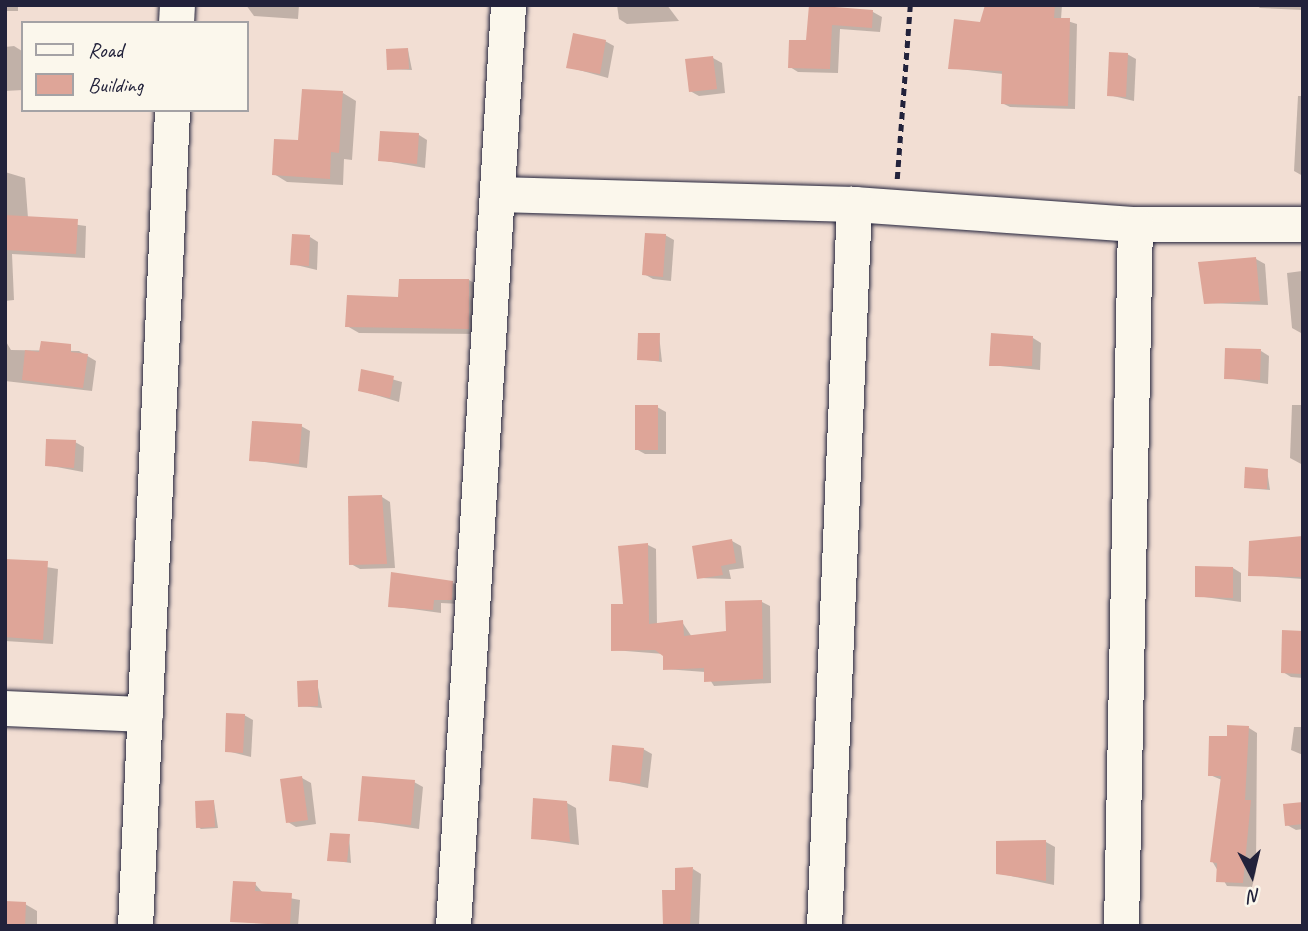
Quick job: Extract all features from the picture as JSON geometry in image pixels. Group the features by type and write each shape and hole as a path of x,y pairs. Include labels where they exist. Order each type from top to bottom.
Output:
{"street":[{"path":"453,926 508,5"},
{"path":"135,926 172,112"},
{"path":"497,194 854,204 1135,224 1303,223"},
{"path":"824,926 854,204"},
{"path":"1121,926 1135,224"},
{"path":"5,708 145,714"}],"path":[{"path":"894,208 910,5"}],"building":[{"path":"809,5 873,10 872,28 832,25 830,69 788,68 789,40 806,40"},
{"path":"985,5 1055,5 1054,18 1070,18 1068,106 1001,104 1002,71 948,69 954,19 980,22"},
{"path":"573,33 606,40 600,74 566,68"},
{"path":"408,48 409,69 387,70 386,49"},
{"path":"1109,52 1128,53 1126,97 1107,96"},
{"path":"713,56 717,89 689,92 685,59"},
{"path":"302,89 343,91 339,153 331,152 330,179 272,175 274,139 298,140"},
{"path":"380,131 419,133 417,164 378,161"},
{"path":"5,215 78,219 76,254 5,250"},
{"path":"645,233 666,234 663,277 642,275"},
{"path":"292,234 310,235 309,266 290,265"},
{"path":"1256,257 1260,301 1204,304 1198,262"},
{"path":"399,279 469,279 469,329 345,327 347,295 398,297"},
{"path":"638,333 660,333 659,361 637,360"},
{"path":"991,333 1033,336 1032,366 989,366"},
{"path":"41,341 71,344 71,352 88,354 83,388 22,380 25,350 39,352"},
{"path":"1225,348 1261,349 1260,380 1224,379"},
{"path":"361,369 394,376 390,398 358,391"},
{"path":"635,405 658,405 658,450 635,450"},
{"path":"252,421 302,424 299,464 249,461"},
{"path":"46,439 76,440 74,468 45,466"},
{"path":"1245,467 1268,469 1267,489 1244,488"},
{"path":"382,495 387,564 349,565 348,496"},
{"path":"1303,536 1303,577 1248,576 1249,541"},
{"path":"732,539 736,563 721,566 723,575 697,579 692,546"},
{"path":"648,543 649,624 683,620 684,636 726,631 725,601 762,600 763,679 704,682 704,668 663,670 663,656 655,650 611,651 611,604 623,604 618,546"},
{"path":"5,559 48,561 43,640 5,637"},
{"path":"1195,566 1233,567 1233,598 1195,597"},
{"path":"391,572 453,581 452,600 434,600 433,610 388,607"},
{"path":"1282,630 1303,631 1303,674 1281,673"},
{"path":"318,680 318,706 298,707 297,681"},
{"path":"226,713 245,714 243,753 225,752"},
{"path":"1227,725 1249,726 1245,800 1251,800 1243,883 1216,882 1217,863 1210,862 1221,776 1208,776 1209,736 1227,736"},
{"path":"612,745 644,748 640,784 609,781"},
{"path":"302,776 308,820 286,823 280,779"},
{"path":"362,776 415,780 411,825 358,821"},
{"path":"533,798 567,801 570,842 531,839"},
{"path":"214,800 215,827 196,828 195,801"},
{"path":"1303,802 1303,824 1285,826 1283,804"},
{"path":"330,833 350,834 347,862 327,861"},
{"path":"1046,840 1046,881 996,874 996,841"},
{"path":"693,867 690,926 663,926 662,890 675,890 675,868"},
{"path":"233,881 256,882 255,891 292,893 290,925 230,922"},
{"path":"5,901 26,902 25,926 5,926"}]}
